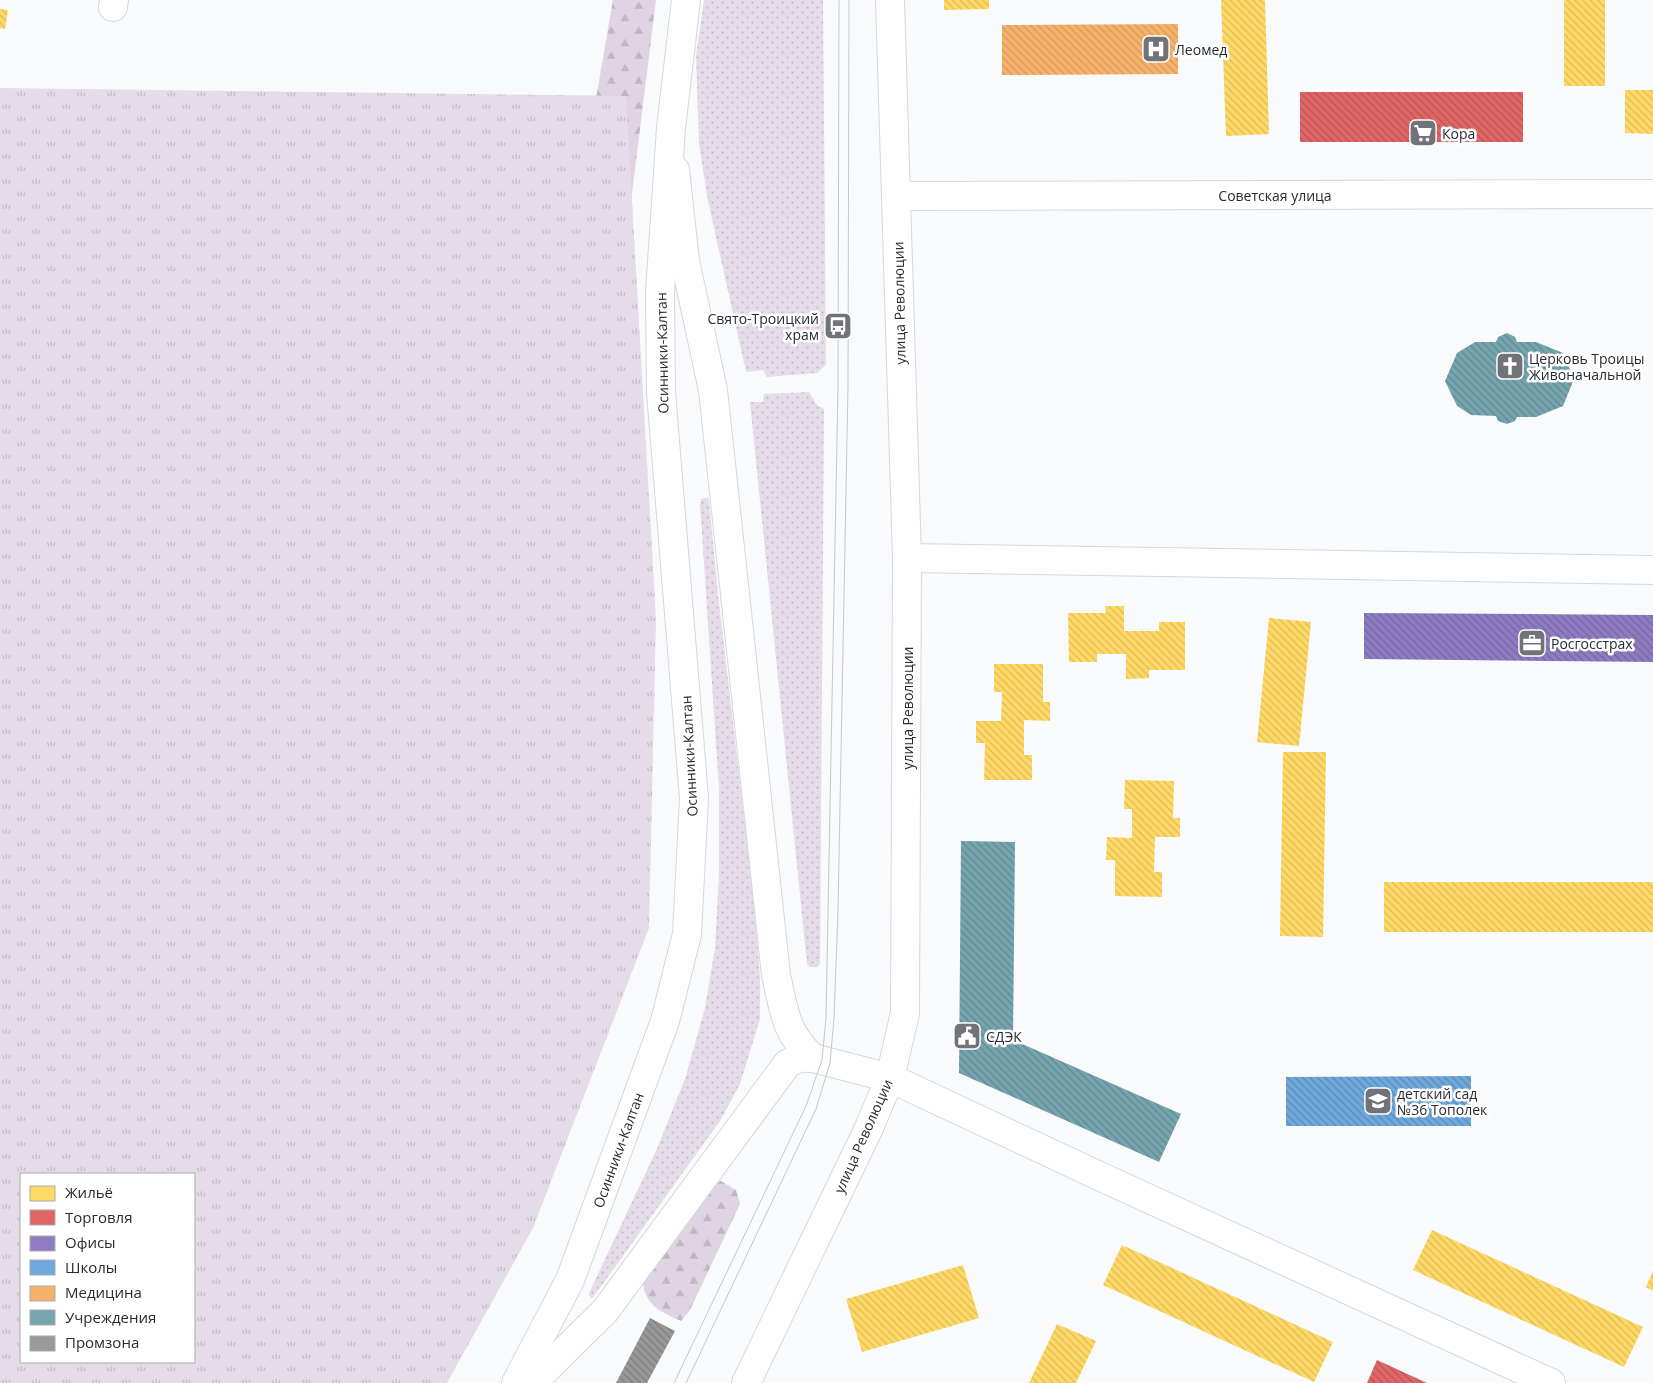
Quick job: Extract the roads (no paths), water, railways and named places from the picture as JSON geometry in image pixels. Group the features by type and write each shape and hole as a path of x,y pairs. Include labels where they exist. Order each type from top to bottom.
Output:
{"street":[{"path":"686,0 671,128 685,261 713,390 776,975 785,1014 792,1033 801,1047 814,1058"},
{"name":"улица Революции","path":"746,1383 868,1130 890,1078 905,1013 907,558 890,0"},
{"name":"Осинники-Калтан","path":"516,1383 570,1280 665,1021 688,934 694,798 661,392 660,292 671,128"},
{"name":"Советская улица","path":"897,196 1653,194"},
{"path":"907,558 1653,570"},
{"path":"532,1383 605,1311 787,1064 803,1057 814,1058 890,1078 1105,1179 1551,1383"}],"tram line":[{"path":"674,1383 806,1106 822,1060 826,1018 838,386 839,0"},
{"path":"686,1383 816,1109 830,1063 834,1018 838,911 848,386 849,0"}],"place":[{"name":"Леомед","path":"1156,49"},
{"name":"Кора","path":"1423,133"},
{"name":"Свято-Троицкий храм","path":"838,326"},
{"name":"Церковь Троицы Живоначальной","path":"1510,366"},
{"name":"Росгосстрах","path":"1532,643"},
{"name":"СДЭК","path":"967,1036"},
{"name":"детский сад №36 Тополек","path":"1378,1101"}]}
